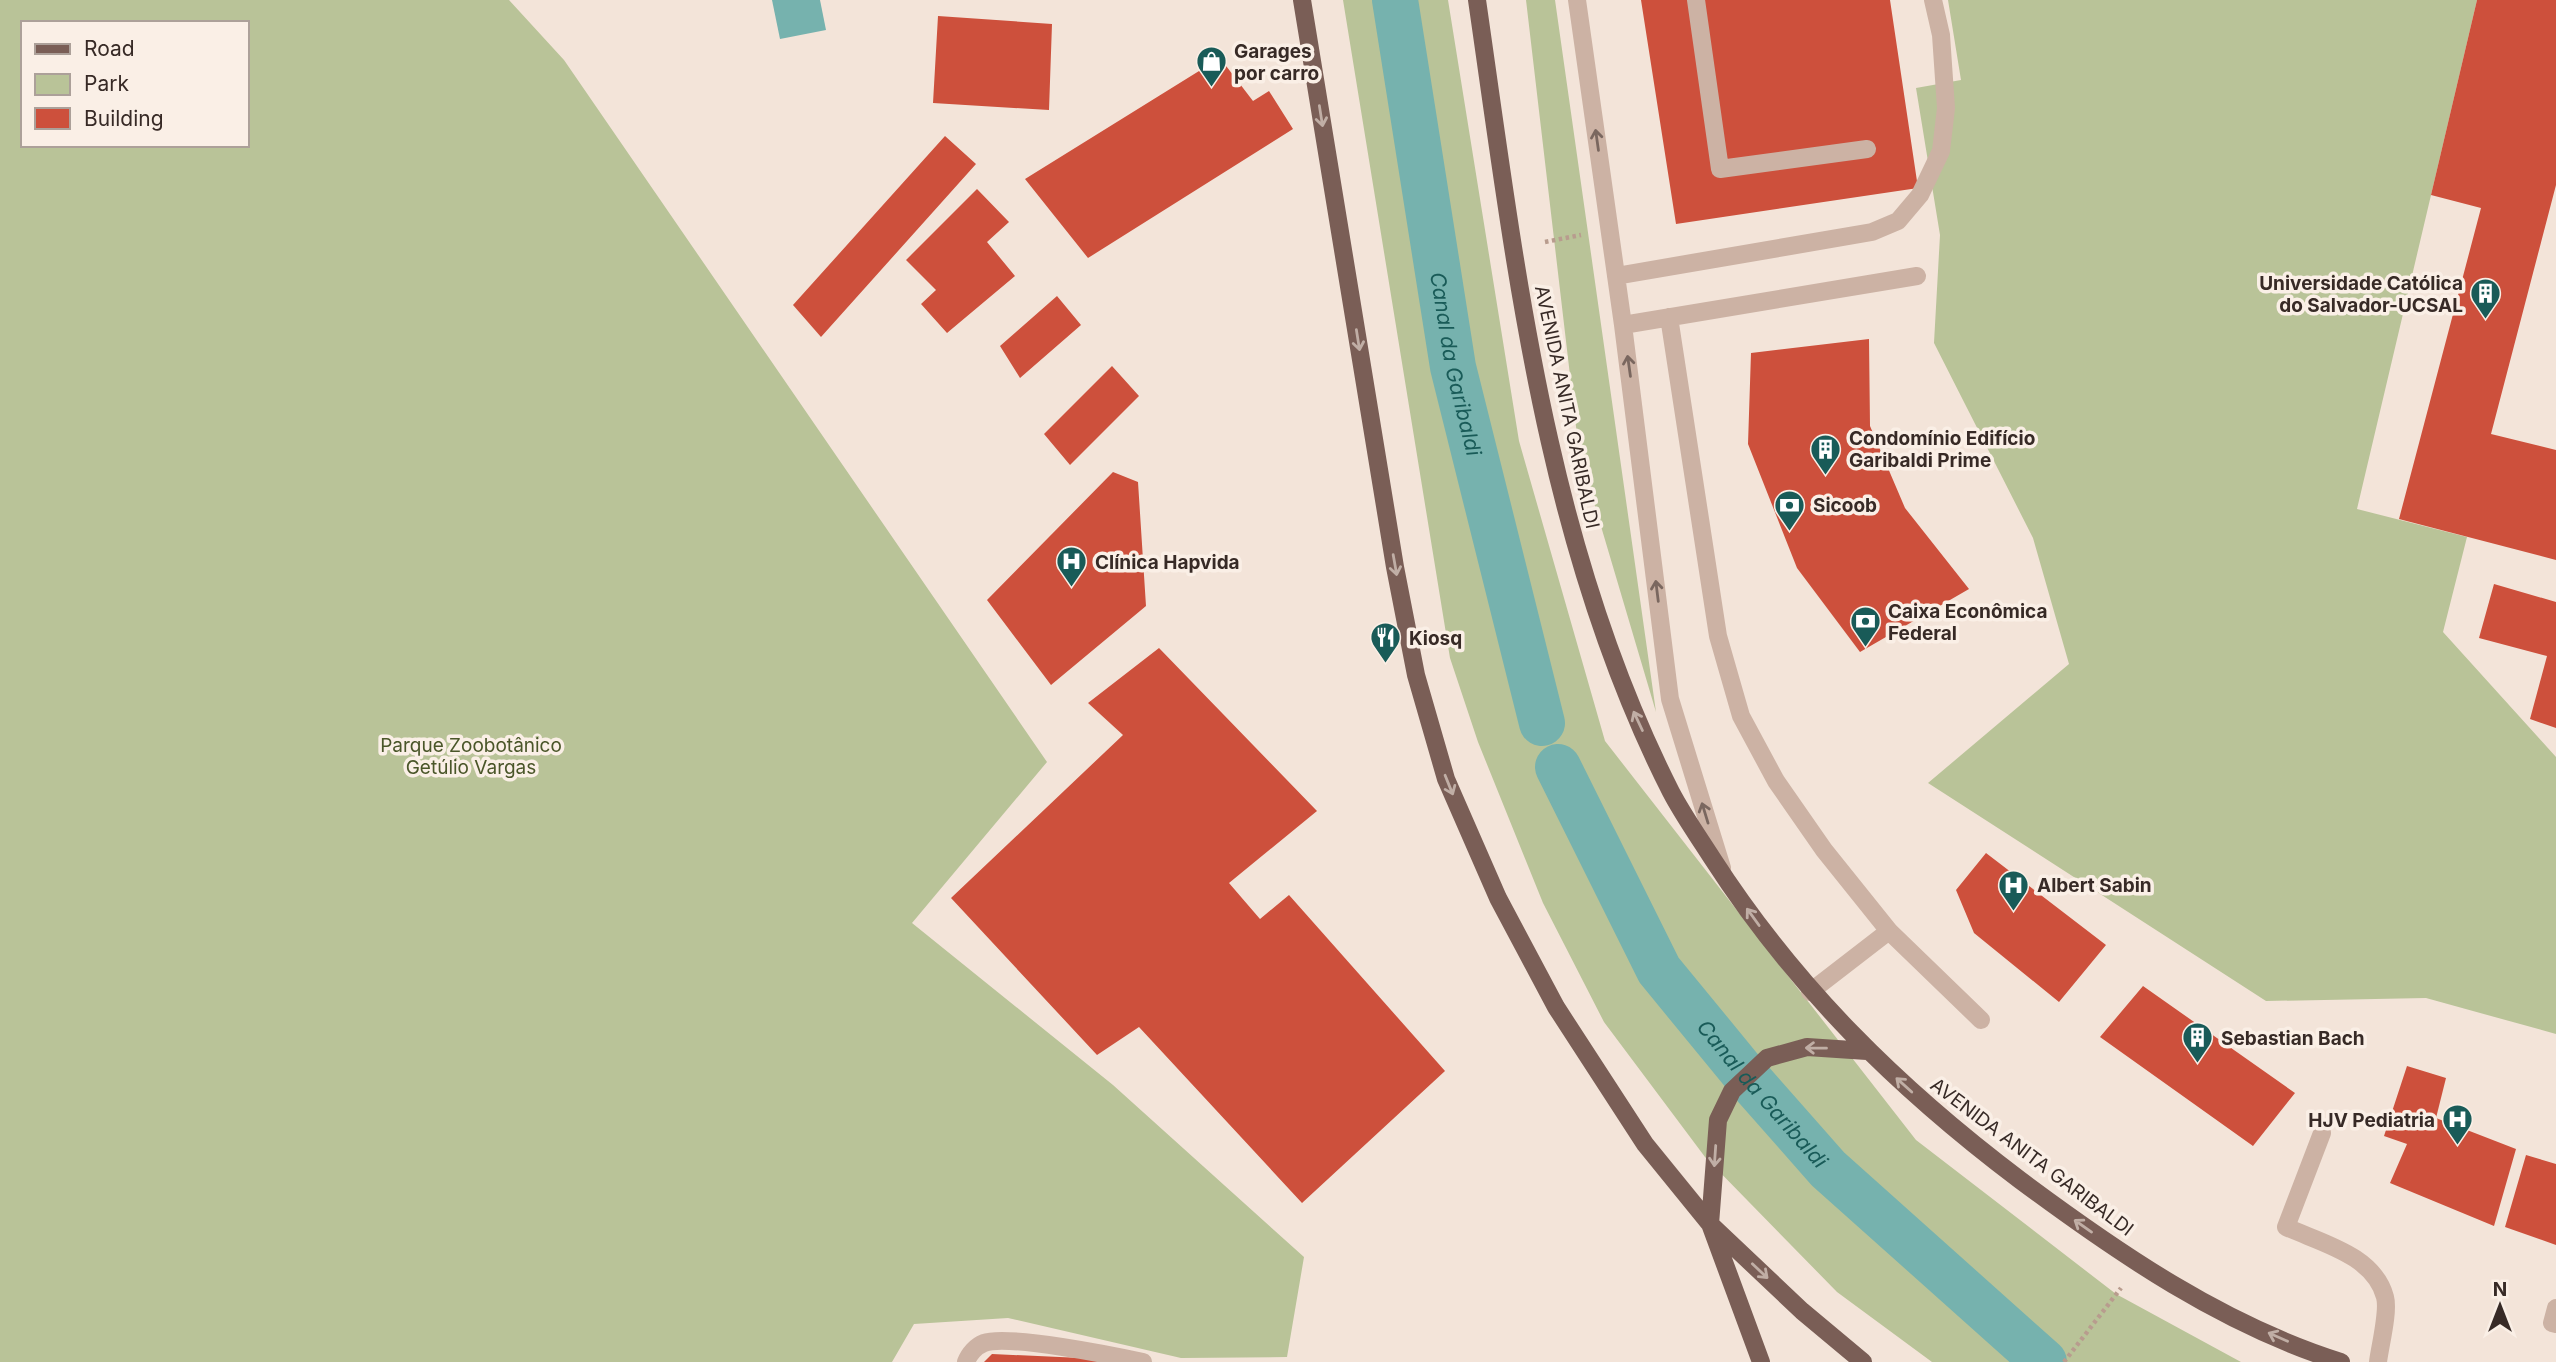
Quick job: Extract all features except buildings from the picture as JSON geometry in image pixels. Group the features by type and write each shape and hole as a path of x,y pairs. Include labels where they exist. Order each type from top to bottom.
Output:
{"main road":[{"path":"1302,0 1395,567 1416,675 1446,779 1498,898 1556,1007 1644,1144 1710,1224 1802,1311 1863,1362"},
{"name":"AVENIDA ANITA GARIBALDI","path":"1478,0 1513,247 1552,459 1574,545 1602,631 1633,711 1673,796 1725,878 1810,992 1867,1051 1988,1155 2139,1265 2228,1315 2341,1362"},
{"path":"1761,1362 1710,1224 1718,1120 1732,1091 1767,1058 1807,1047 1867,1051"}],"street":[{"path":"1577,0 1623,325 1670,699 1725,878"},
{"path":"1696,0 1720,169 1867,149"},
{"path":"1616,276 1872,232 1898,221 1920,195 1941,151 1946,108 1941,35 1933,0"},
{"path":"1623,325 1917,276"},
{"path":"1669,317 1718,636 1741,716 1776,781 1824,850 1889,932 1981,1020"},
{"path":"1810,992 1889,932"},
{"path":"2322,1133 2286,1227 2356,1258 2376,1276 2386,1299 2378,1362"},
{"path":"2556,1308 2552,1323 2556,1324"},
{"path":"966,1362 970,1354 985,1342 1020,1342 1143,1362"}],"path":[{"path":"1513,247 1609,229"},
{"path":"2064,1362 2139,1265"}],"green space":[{"name":"Parque Zoobotânico Getúlio Vargas","path":"0,0 509,0 564,60 1047,762 912,923 1113,1085 1304,1257 1287,1357 1181,1358 1008,1318 914,1324 892,1362 0,1362"},
{"path":"1343,0 1448,0 1519,441 1605,741 1916,1140 2116,1294 2241,1362 1932,1362 1837,1292 1705,1157 1604,1022 1543,903 1478,742 1450,658"},
{"path":"1526,0 1555,0 1656,712 1579,452"},
{"path":"1948,0 2477,0 2357,509 2467,537 2443,632 2556,757 2556,1034 2426,998 2266,1001 1928,783 2069,664 2033,538 1934,343 1940,235 1916,88 1961,80"}],"water":[{"path":"772,0 820,0 826,30 780,39"}],"waterway":[{"name":"Canal da Garibaldi","path":"1395,0 1453,367 1542,723"},
{"name":"Canal da Garibaldi","path":"1558,767 1659,970 1746,1076 1828,1169 2044,1362"}],"place":[{"name":"Garages por carro","path":"1211,89"},
{"name":"Universidade Católica do Salvador-UCSAL","path":"2486,321"},
{"name":"Condomínio Edifício Garibaldi Prime","path":"1826,476"},
{"name":"Sicoob","path":"1790,532"},
{"name":"Clínica Hapvida","path":"1072,589"},
{"name":"Caixa Econômica Federal","path":"1865,649"},
{"name":"Kiosq","path":"1386,665"},
{"name":"Albert Sabin","path":"2014,912"},
{"name":"Sebastian Bach","path":"2198,1065"},
{"name":"HJV Pediatria","path":"2458,1147"}]}
